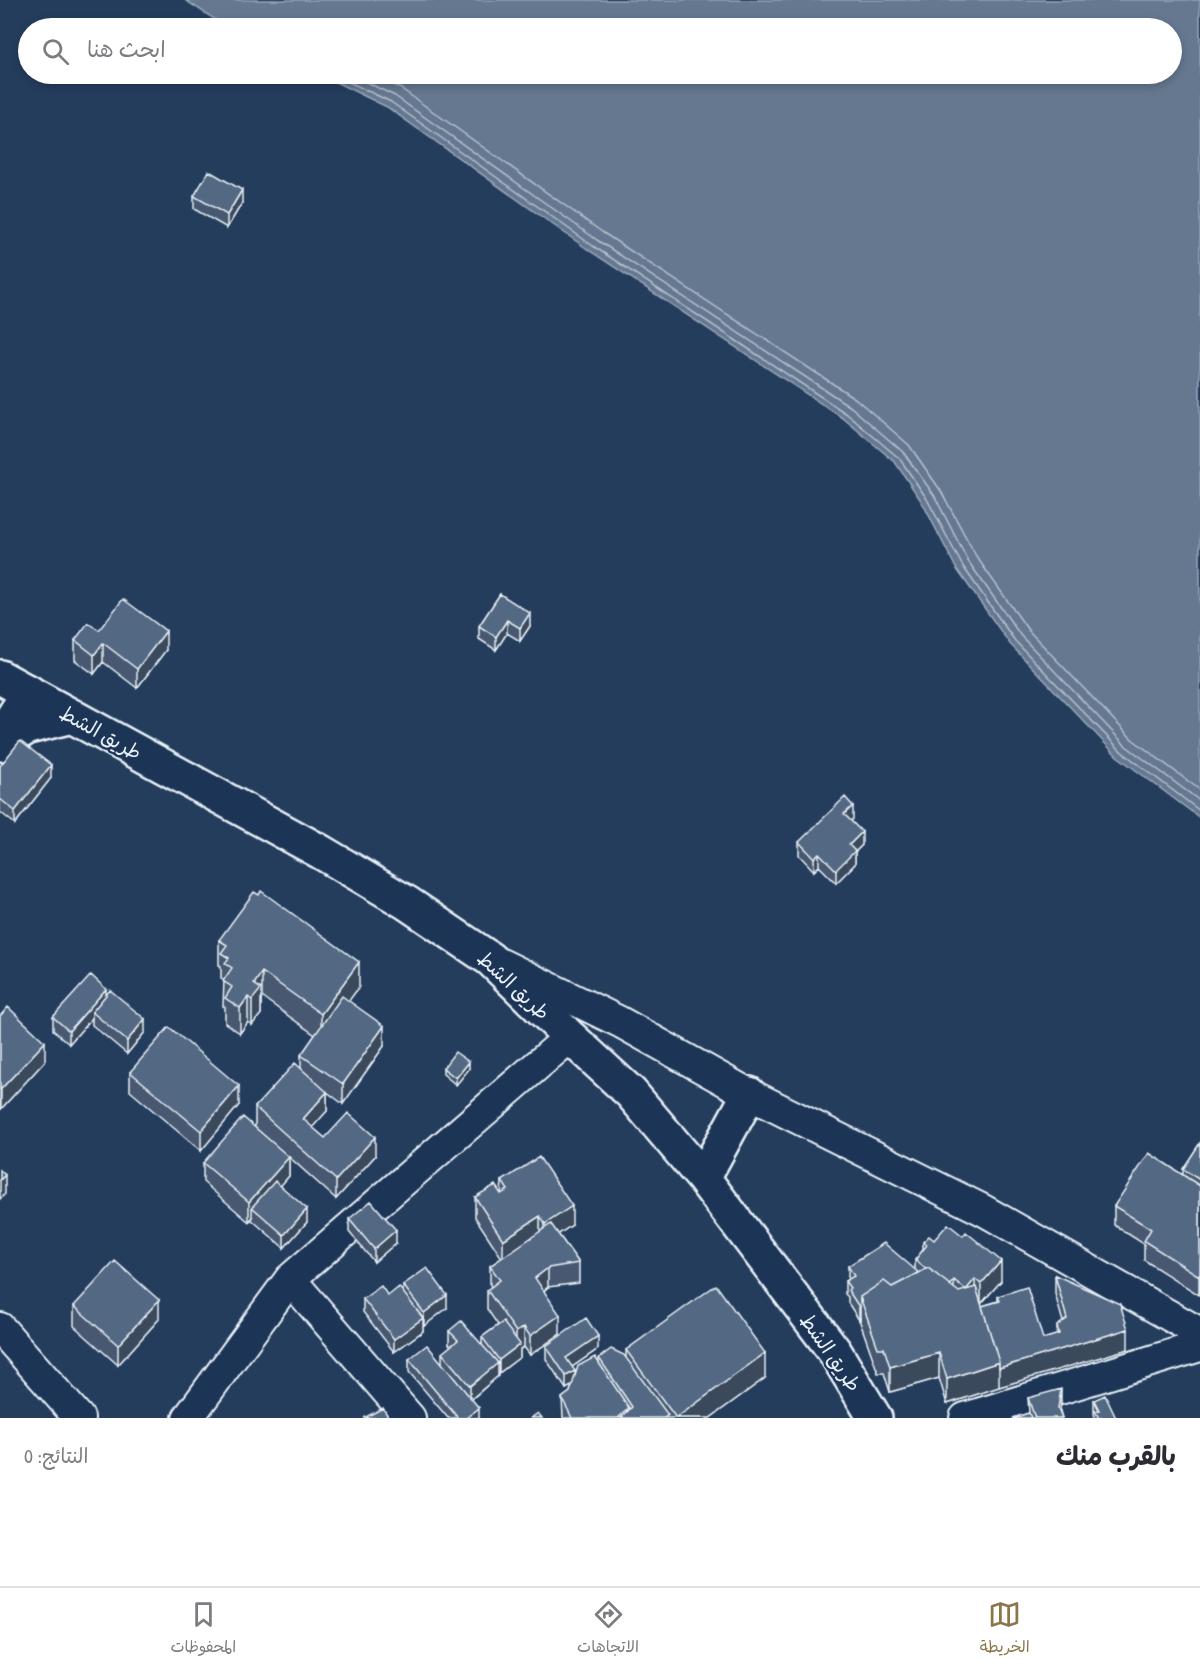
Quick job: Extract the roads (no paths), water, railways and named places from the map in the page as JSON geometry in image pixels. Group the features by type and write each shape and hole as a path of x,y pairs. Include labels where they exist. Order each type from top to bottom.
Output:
{"main road":[{"name":"طريق الشط","path":"10,687 72,716 321,852 407,903 490,959 631,1094 703,1178 835,1352 875,1418"},
{"path":"0,737 10,687"},
{"path":"0,744 28,727 72,716"},
{"path":"703,1178 749,1094"}],"street":[{"path":"490,959 620,1022 749,1094 983,1210 1200,1333"},
{"path":"188,1418 290,1279 570,1037"},
{"path":"290,1279 410,1418"},
{"path":"0,1328 79,1418"},
{"path":"965,1418 1200,1346"}],"water":[{"path":"185,0 1200,0 1200,818 1117,756 1010,644 956,568 922,502 895,462 843,418 590,251 387,107 340,84 1182,84 1182,18 213,18"}]}
